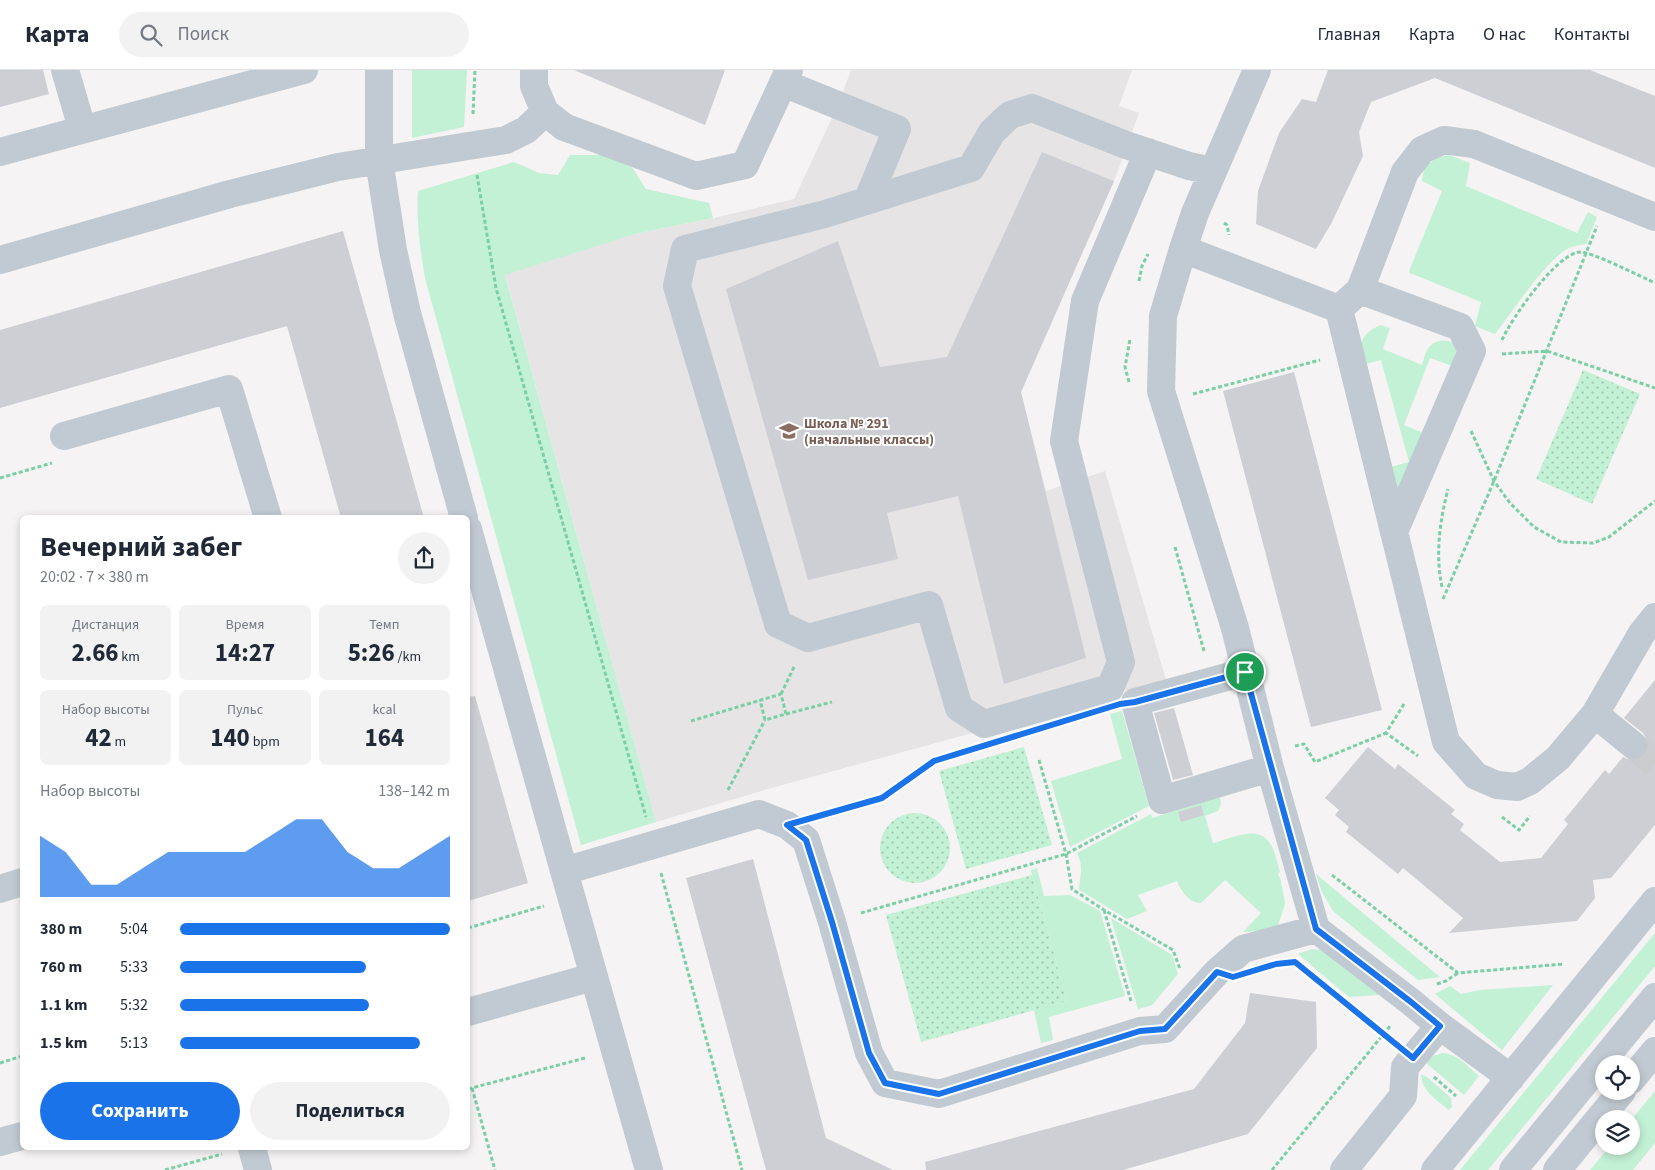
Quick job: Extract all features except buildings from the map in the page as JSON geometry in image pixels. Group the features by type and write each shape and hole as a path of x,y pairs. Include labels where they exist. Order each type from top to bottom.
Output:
{"street":[{"path":"65,70 82,128"},
{"path":"0,152 82,128 304,70"},
{"path":"379,70 379,160 393,250 407,313 463,515"},
{"path":"534,70 534,86 546,112 564,127 696,176 745,165 786,76 897,129 868,199"},
{"path":"1257,70 1195,212 1183,249 1163,316 1161,391 1234,628 1270,768 1316,929 1510,1078"},
{"path":"1148,152 1085,300 1064,441 1120,662 1110,688 984,724 959,708 930,605 808,638 778,624 677,286 684,249 825,214 972,168 992,132 1010,115 1032,108 1148,152 1189,166 1212,171"},
{"path":"0,260 230,194 338,167 506,140 526,130 546,112"},
{"path":"1339,309 1360,290 1405,172 1422,150 1444,140 1474,144 1655,216"},
{"path":"1183,249 1339,309"},
{"path":"1360,290 1460,327 1472,351 1482,354 1451,399 1394,532"},
{"path":"1339,309 1446,742 1476,776 1497,785 1517,786 1530,781 1558,758 1596,714 1642,632 1655,617"},
{"path":"64,436 229,389 267,515"},
{"path":"470,536 649,1170"},
{"path":"1245,672 1135,702 1162,800 1270,768"},
{"path":"1596,714 1633,745"},
{"path":"564,871 759,814 787,825 806,840 832,922 869,1053 885,1083 939,1094 1140,1031 1165,1029 1217,972 1243,949 1316,929"},
{"path":"0,889 20,883"},
{"path":"1435,1170 1655,901"},
{"path":"470,1011 593,977"},
{"path":"1513,1170 1655,997"},
{"path":"1344,1170 1403,1096 1405,1067 1440,1026"},
{"path":"1640,1069 1655,1051"},
{"path":"1558,1170 1615,1100"},
{"path":"0,1142 20,1137"},
{"path":"240,1150 258,1170"}],"path":[{"path":"475,70 472,146 496,288 654,844 742,1170"},
{"path":"1423,645 1494,481 1608,198"},
{"path":"1482,354 1506,330 1522,305 1540,284 1572,253 1586,252 1655,283"},
{"path":"1482,354 1547,351 1655,388"},
{"path":"1451,399 1464,411 1473,437 1494,481 1510,503 1534,527 1561,542 1593,543 1610,538 1655,500"},
{"path":"0,478 54,463 64,436"},
{"path":"1444,597 1439,574 1438,545 1449,488"},
{"path":"691,721 781,694 786,714"},
{"path":"709,828 765,720 760,700"},
{"path":"765,720 832,702"},
{"path":"1291,748 1304,744 1315,762 1386,733"},
{"path":"787,825 882,798 934,761 969,750"},
{"path":"1039,760 1066,854 1072,890 1174,950 1182,974"},
{"path":"832,922 1066,854 1150,810 1162,800"},
{"path":"1331,874 1458,973"},
{"path":"470,927 571,898"},
{"path":"1104,910 1140,1031"},
{"path":"1295,962 1413,1058 1457,1097"},
{"path":"1446,981 1458,973 1568,964"},
{"path":"1272,1170 1395,1019"},
{"path":"495,1170 472,1088 614,1051"},
{"path":"0,1063 20,1057"},
{"path":"165,1170 240,1150"}],"shaded area":[{"name":"Школа № 291 (начальные классы)","path":"851,70 1132,70 1119,106 1139,113 1114,181 1021,392 1046,491 1105,471 1166,680 775,787 656,822 505,274 635,234 794,199 838,105"}],"green space":[{"path":"412,70 467,70 464,127 412,138"},
{"path":"570,155 602,155 630,164 646,189 709,203 713,218 635,234 505,275 656,822 581,845 425,278 418,213 418,191 514,162 539,173 558,175"},
{"path":"1449,155 1470,163 1466,186 1577,233 1588,212 1597,217 1586,244 1574,246 1558,255 1529,288 1495,334 1475,326 1481,302 1409,271 1442,191 1422,181 1424,168 1436,158"},
{"path":"1381,325 1390,328 1383,349 1422,365 1428,348 1436,342 1444,340 1451,342 1456,347 1457,352 1455,363 1450,365 1430,358 1404,425 1421,432 1425,436 1406,483 1396,491 1390,467 1409,462 1381,360 1361,365 1360,358 1362,340 1374,328"},
{"path":"1583,370 1640,394 1592,504 1536,479"},
{"path":"1122,711 1149,806 1070,847 1051,781 1122,759 1110,714"},
{"path":"1024,747 1052,845 966,869 939,771"},
{"path":"1220,797 1221,804 1218,811 1205,816 1213,843 1242,835 1257,834 1264,837 1273,848 1280,872 1278,873 1285,904 1278,925 1268,931 1243,932 1261,913 1225,880 1201,903 1189,899 1177,881 1138,895 1147,911 1127,919 1079,890 1081,867 1077,853 1151,814 1152,818"},
{"path":"922,813 935,819 944,828 948,834 950,848 948,862 940,873 929,881 908,883 901,881 890,873 882,862 880,841 882,834 890,823 901,815"},
{"path":"1037,868 1044,896 1070,895 1100,911 1125,996 1049,1017 1053,1040 1041,1043 1034,1010 1067,1001 1032,875 1031,870"},
{"path":"1316,874 1440,977 1418,980 1333,911 1322,892"},
{"path":"1032,875 1067,1001 921,1042 886,915"},
{"path":"1111,918 1172,955 1178,974 1152,1005 1138,1009"},
{"path":"1655,933 1655,966 1488,1170 1460,1170"},
{"path":"1312,949 1321,950 1330,955 1379,995 1349,997 1298,954"},
{"path":"1553,985 1502,1050 1435,994 1450,986 1461,994 1480,990"},
{"path":"1442,1053 1458,1058 1479,1076 1464,1095 1426,1063 1430,1057"},
{"path":"1421,1074 1451,1098 1452,1107 1449,1110 1427,1091"},
{"path":"1655,1091 1655,1143 1633,1170 1590,1170 1602,1155 1640,1155 1639,1110"}],"tunnel":[{"path":"1633,745 1655,763"}],"place":[{"name":"Школа № 291 (начальные классы)","path":"789,431"}],"route":[{"path":"1245,672 1316,929 1440,1026 1413,1058 1295,962 1276,964 1233,977 1217,972 1165,1029 1140,1031 939,1094 885,1083 869,1053 832,922 806,840 787,825 882,798 934,761 1120,704 1135,702 1245,672"}]}
